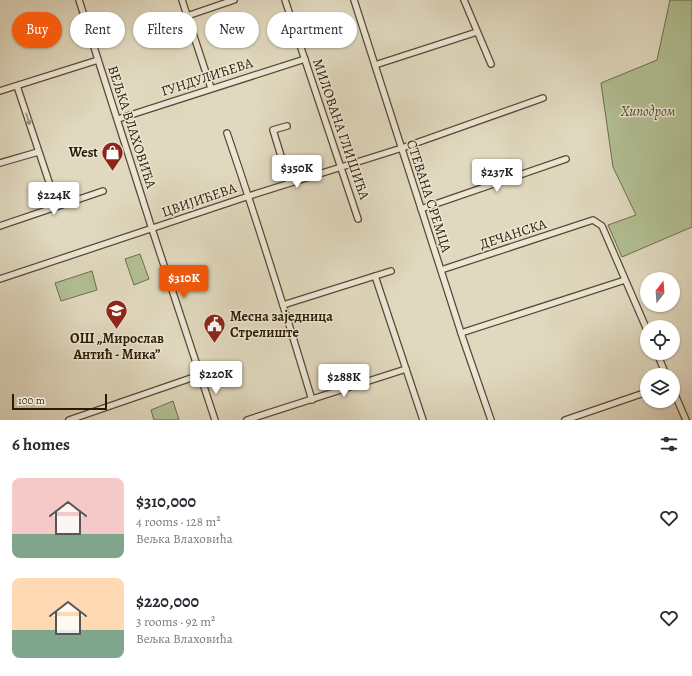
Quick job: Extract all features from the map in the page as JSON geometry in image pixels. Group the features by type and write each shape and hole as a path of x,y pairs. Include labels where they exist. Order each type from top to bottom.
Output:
{"street":[{"name":"ВЕЉКА ВЛАХОВИЋА","path":"79,0 215,420"},
{"path":"182,0 186,12"},
{"path":"197,13 234,0"},
{"name":"МИЛОВАНА ГЛИШИЋА","path":"285,0 358,219"},
{"name":"СТЕВАНА СРЕМЦА","path":"354,0 461,333 491,420"},
{"path":"464,0 491,64"},
{"path":"375,65 477,32"},
{"path":"197,46 211,88"},
{"name":"ГУНДУЛИЋЕВА","path":"118,119 305,59"},
{"path":"0,91 98,60"},
{"path":"17,86 57,206"},
{"name":"ЦВИЈИЋЕВА","path":"0,279 289,182 402,148 543,98"},
{"path":"287,126 273,130 289,182"},
{"path":"227,133 249,196 312,400"},
{"path":"0,163 38,152"},
{"path":"421,210 566,159"},
{"path":"0,226 103,191"},
{"name":"ДЕЧАНСКА","path":"441,270 594,220 602,226 626,280"},
{"path":"283,305 391,271"},
{"path":"375,276 423,420"},
{"path":"461,333 626,280 643,320"},
{"path":"247,420 406,369"},
{"path":"69,420 200,375"},
{"path":"565,420 640,394"},
{"path":"680,406 686,420"}],"green space":[{"name":"Хиподром","path":"670,0 692,0 692,227 622,257 608,225 636,215 613,167 601,83 657,60"},
{"path":"140,254 149,279 134,285 125,259"},
{"path":"92,271 97,290 61,301 55,283"},
{"path":"173,401 179,420 154,420 151,410"}],"place":[{"name":"West","path":"113,172"},
{"name":"ОШ „Мирослав Антић - Мика”","path":"117,330"},
{"name":"Месна заједница Стрелиште","path":"214,344"}]}
